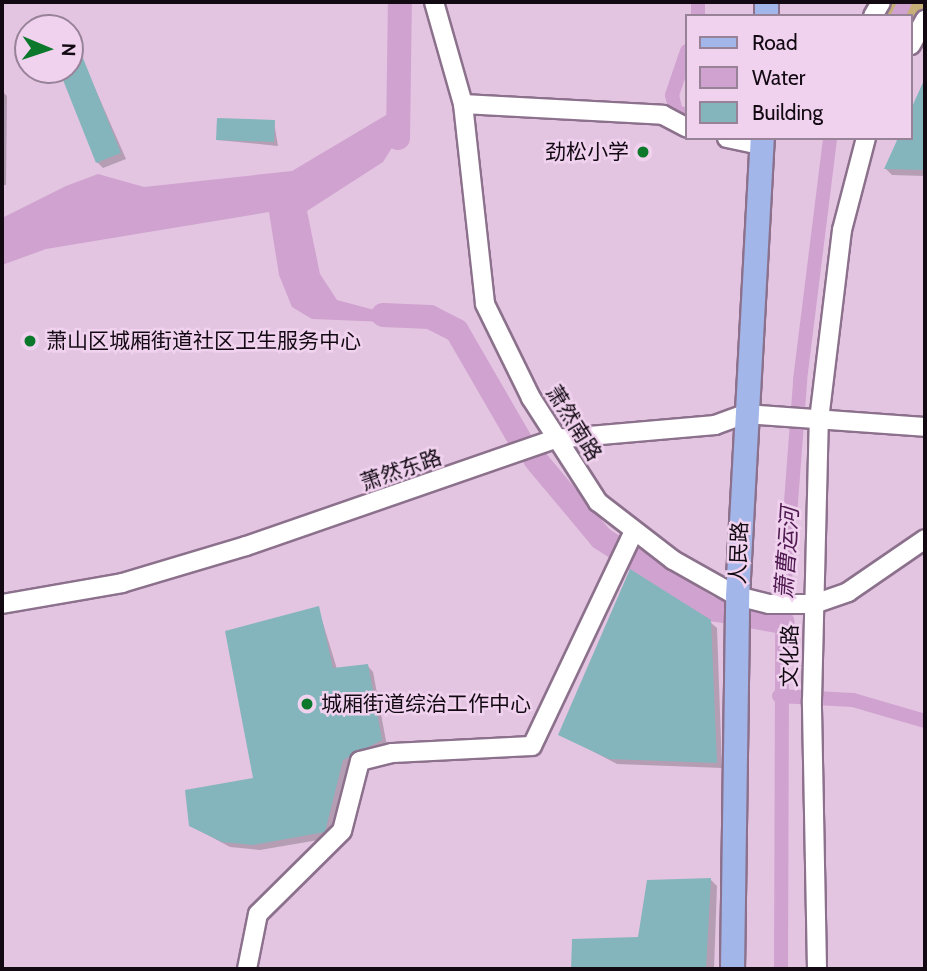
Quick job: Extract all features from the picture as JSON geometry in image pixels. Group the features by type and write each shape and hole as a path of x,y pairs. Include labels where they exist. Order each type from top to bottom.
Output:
{"main road":[{"name":"人民路","path":"732,969 737,596 762,141"}],"street":[{"name":"萧然南路","path":"434,2 463,104 485,304 555,439 598,502 633,533 737,596 769,604 809,604 848,592 925,539"},
{"path":"913,41 925,20"},
{"path":"463,104 663,115 685,127"},
{"name":"文化路","path":"817,969 809,604 815,420 842,230 865,140"},
{"name":"萧然东路","path":"2,604 122,583 246,546 555,439 715,425 745,414 925,427"},
{"path":"247,969 258,914 342,831 360,761 392,753 533,747 633,533"}],"shaded area":[{"path":"892,2 925,2 925,8 913,25 913,14 884,14"}],"water":[{"path":"398,108 398,138 383,162 307,211 320,274 337,300 382,312 386,322 312,319 292,307 279,275 269,212 46,249 2,265 2,218 66,186 98,174 144,187 292,171"}],"building":[{"path":"84,60 121,153 96,163 65,84 84,84"},
{"path":"925,78 925,170 884,169 897,140 913,140 913,105"},
{"path":"217,118 275,120 274,142 216,140"},
{"path":"630,569 711,620 717,763 609,759 558,735"},
{"name":"城厢街道综治工作中心","path":"319,606 333,668 368,664 382,740 343,760 325,832 253,845 222,842 189,826 185,790 253,778 225,631"},
{"path":"711,878 706,969 571,969 572,939 638,937 647,880"}],"waterway":[{"path":"398,138 400,2"},
{"path":"698,2 698,14"},
{"name":"萧曹运河","path":"899,14 905,2"},
{"path":"685,57 672,95 676,112 685,114"},
{"name":"萧曹运河","path":"781,969 782,622 800,380 830,140"},
{"path":"383,315 430,317 457,331 520,440"},
{"path":"535,459 601,538 710,609 725,611"},
{"path":"749,616 782,622"},
{"path":"779,696 853,700 925,721"}],"place":[{"name":"劲松小学","path":"643,152"},
{"name":"萧山区城厢街道社区卫生服务中心","path":"30,341"},
{"name":"城厢街道综治工作中心","path":"307,704"}]}
